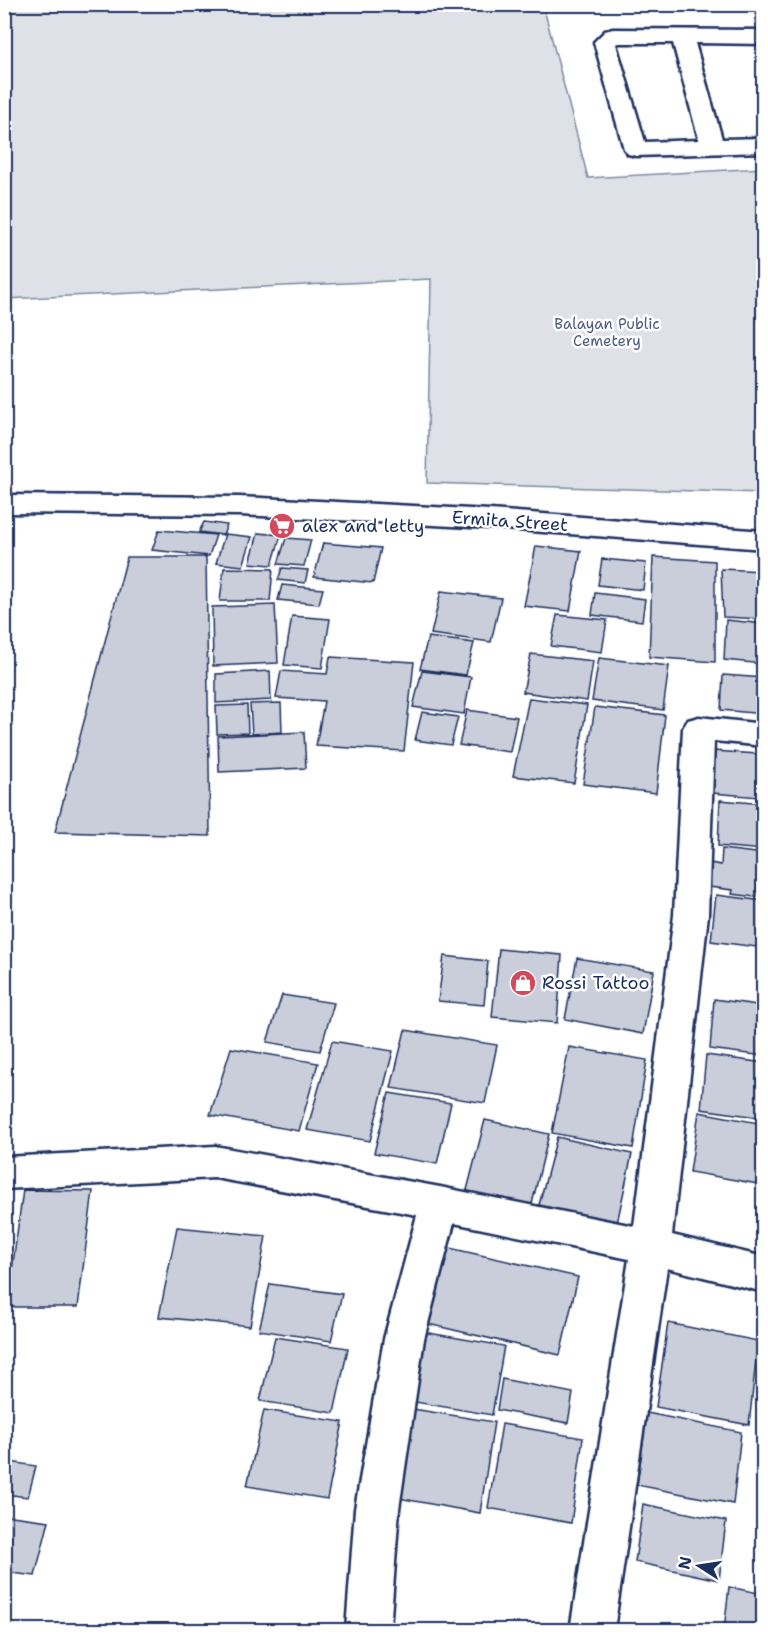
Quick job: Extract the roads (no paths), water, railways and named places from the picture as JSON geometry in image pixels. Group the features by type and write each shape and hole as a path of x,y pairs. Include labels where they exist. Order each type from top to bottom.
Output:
{"street":[{"path":"762,40 682,36 613,36 605,42 636,149 764,145"},
{"path":"682,36 712,147"},
{"name":"Ermita Street","path":"4,504 240,506 490,519 764,540"},
{"path":"592,1630 651,1247 691,915 699,728 764,735"},
{"path":"4,1173 215,1162 440,1203 651,1247 764,1275"},
{"path":"368,1630 377,1509 404,1339 440,1203"}],"place":[{"name":"alex and letty","path":"282,526"},
{"name":"Rossi Tattoo","path":"523,983"}],"park label":[{"name":"Balayan Public Cemetery","path":"607,332"}]}
